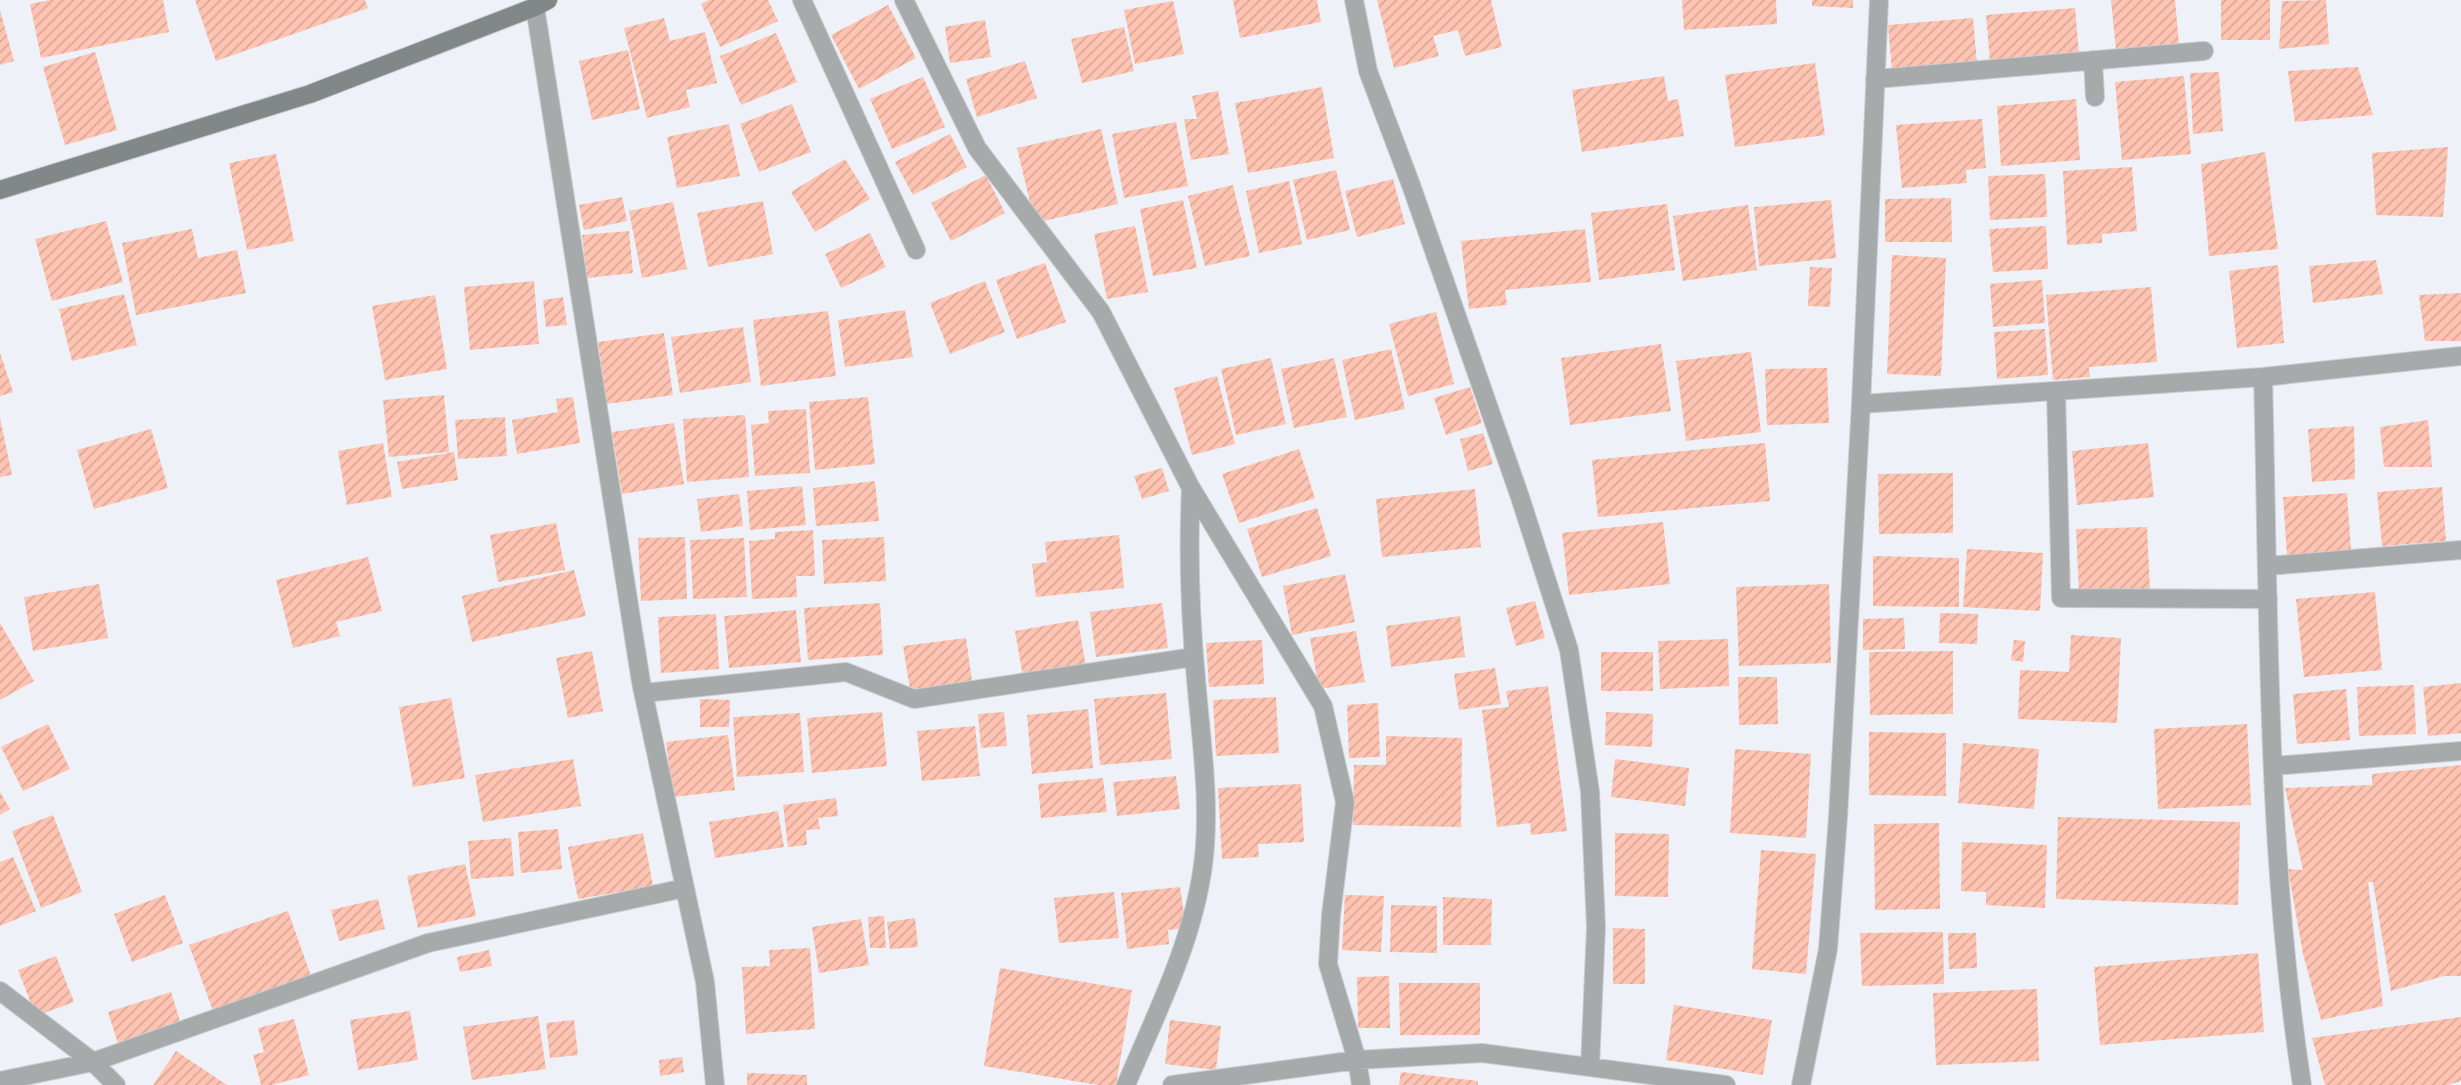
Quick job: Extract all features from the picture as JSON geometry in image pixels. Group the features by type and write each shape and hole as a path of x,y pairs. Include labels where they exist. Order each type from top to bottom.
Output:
{"street":[{"path":"802,0 916,250"},
{"path":"904,0 977,148 1101,312 1191,488 1323,706 1345,802 1331,915 1328,964 1357,1060 1361,1085"},
{"path":"1354,0 1368,71 1411,185 1520,497 1569,650 1591,806 1596,927 1590,1067"},
{"path":"1801,1085 1828,949 1838,817 1861,404 1879,0"},
{"path":"0,190 310,94 542,4 644,693 705,982 715,1085"},
{"path":"1875,79 2204,51"},
{"path":"2093,60 2095,97"},
{"path":"1861,404 2263,377 2461,356"},
{"path":"2263,377 2273,766 2291,1010 2302,1085"},
{"path":"2056,390 2061,598 2268,599"},
{"path":"1126,1085 1192,923 1204,863 1206,786 1188,556 1191,488"},
{"path":"2268,566 2461,550"},
{"path":"644,693 846,672 914,699 1194,657"},
{"path":"2273,766 2461,751"},
{"path":"0,1081 93,1062 428,943 685,888"},
{"path":"0,991 93,1062 116,1085"},
{"path":"1172,1085 1357,1060 1482,1052 1726,1085"}],"building":[{"path":"50,0 163,0 169,32 41,58 30,4"},
{"path":"195,0 365,0 368,8 216,61"},
{"path":"709,0 768,0 778,21 720,47 701,4"},
{"path":"1233,0 1317,0 1321,22 1240,38"},
{"path":"1377,0 1491,0 1502,47 1465,56 1458,30 1433,36 1439,56 1394,68"},
{"path":"1682,0 1776,0 1777,24 1684,30"},
{"path":"1812,0 1853,0 1853,8 1812,6"},
{"path":"2111,0 2175,0 2179,44 2116,50"},
{"path":"2221,0 2270,0 2270,40 2221,40"},
{"path":"2326,0 2329,44 2279,49 2282,1"},
{"path":"1173,1 1184,54 1135,64 1124,10"},
{"path":"888,5 916,58 859,89 831,35"},
{"path":"2075,8 2079,55 1990,62 1986,15"},
{"path":"0,10 14,61 0,65"},
{"path":"664,18 670,41 705,32 717,83 686,90 690,107 647,118 624,28"},
{"path":"1973,18 1977,64 1892,71 1888,25"},
{"path":"985,20 991,57 950,63 945,27"},
{"path":"1124,27 1134,71 1082,83 1071,39"},
{"path":"776,33 797,82 741,105 720,56"},
{"path":"628,50 640,109 592,120 579,61"},
{"path":"95,52 117,130 65,145 43,67"},
{"path":"1025,61 1037,98 977,117 966,79"},
{"path":"1815,63 1825,135 1735,147 1725,75"},
{"path":"2358,67 2373,115 2295,122 2288,71"},
{"path":"2219,72 2223,131 2193,134 2190,73"},
{"path":"1664,76 1668,101 1678,99 1684,136 1582,152 1572,90"},
{"path":"2184,76 2191,154 2122,160 2115,82"},
{"path":"923,77 945,127 892,149 870,99"},
{"path":"1322,87 1334,158 1248,173 1235,103"},
{"path":"1218,91 1229,154 1191,160 1184,119 1197,119 1192,96"},
{"path":"2076,99 2080,160 2001,166 1997,106"},
{"path":"792,104 811,152 759,172 740,124"},
{"path":"1982,119 1986,168 1966,170 1967,183 1902,188 1896,125"},
{"path":"1176,122 1188,186 1124,198 1112,134"},
{"path":"729,124 740,176 677,188 667,137"},
{"path":"1101,129 1118,204 1035,223 1017,148"},
{"path":"950,134 967,167 913,195 895,162"},
{"path":"2448,147 2443,217 2376,215 2372,153"},
{"path":"2265,152 2278,249 2209,256 2201,164"},
{"path":"276,154 294,241 247,250 229,163"},
{"path":"845,159 870,199 815,232 791,192"},
{"path":"2132,167 2137,231 2102,234 2102,243 2067,245 2063,171"},
{"path":"1336,170 1350,230 1307,240 1293,180"},
{"path":"2045,174 2047,217 1990,220 1988,176"},
{"path":"986,175 1005,213 951,241 931,203"},
{"path":"1393,179 1405,224 1357,237 1345,191"},
{"path":"1289,181 1302,244 1259,253 1246,191"},
{"path":"1233,185 1250,256 1205,266 1188,196"},
{"path":"622,197 627,221 584,230 579,205"},
{"path":"1951,198 1952,242 1885,242 1885,199"},
{"path":"1183,200 1197,268 1153,276 1140,209"},
{"path":"1831,200 1836,258 1759,266 1754,207"},
{"path":"763,201 773,254 708,267 697,213"},
{"path":"673,202 687,269 642,278 629,211"},
{"path":"1667,204 1675,270 1599,280 1591,213"},
{"path":"1748,205 1757,270 1683,281 1673,216"},
{"path":"106,221 123,282 52,301 35,239"},
{"path":"1135,226 1148,292 1107,299 1094,234"},
{"path":"2046,226 2048,269 1993,272 1989,229"},
{"path":"192,229 198,258 237,250 246,293 136,315 122,243"},
{"path":"1585,229 1591,282 1505,290 1507,305 1469,309 1461,241"},
{"path":"629,231 633,273 587,278 582,235"},
{"path":"870,233 886,267 841,288 825,254"},
{"path":"1892,255 1946,258 1941,376 1887,374"},
{"path":"2376,260 2383,294 2313,303 2309,266"},
{"path":"1045,263 1066,322 1017,339 996,280"},
{"path":"2278,265 2284,343 2237,348 2229,271"},
{"path":"1810,267 1832,268 1830,307 1808,306"},
{"path":"2042,280 2045,323 1993,327 1990,284"},
{"path":"534,281 539,344 470,350 464,287"},
{"path":"985,281 1005,332 950,354 930,303"},
{"path":"2151,287 2157,362 2089,367 2090,377 2053,380 2046,295"},
{"path":"2461,293 2461,341 2425,341 2419,295"},
{"path":"124,294 137,345 72,361 59,309"},
{"path":"435,295 447,369 385,380 372,306"},
{"path":"563,297 567,325 546,327 543,300"},
{"path":"905,310 913,357 845,367 838,320"},
{"path":"828,311 836,376 761,386 753,320"},
{"path":"1436,312 1454,384 1408,396 1389,324"},
{"path":"743,327 751,382 680,393 671,337"},
{"path":"2045,329 2048,375 1997,379 1994,332"},
{"path":"664,333 673,395 607,404 598,342"},
{"path":"1661,344 1671,411 1570,425 1561,358"},
{"path":"1391,349 1405,409 1355,420 1342,360"},
{"path":"1751,352 1761,432 1686,441 1676,361"},
{"path":"0,353 13,392 0,396"},
{"path":"1271,358 1286,424 1236,435 1221,369"},
{"path":"1334,358 1347,417 1294,428 1281,369"},
{"path":"1827,368 1829,423 1767,425 1765,369"},
{"path":"1217,376 1235,444 1192,455 1174,388"},
{"path":"1470,387 1482,423 1446,435 1434,398"},
{"path":"444,395 449,452 389,457 383,400"},
{"path":"573,397 580,443 517,454 512,420 558,412 556,399"},
{"path":"868,397 875,464 815,470 809,402"},
{"path":"806,409 810,473 755,476 751,425 769,423 768,411"},
{"path":"745,415 749,477 687,482 683,419"},
{"path":"505,417 507,456 458,459 455,420"},
{"path":"0,418 12,475 0,477"},
{"path":"2428,420 2432,467 2384,467 2380,427"},
{"path":"674,423 684,484 622,494 612,432"},
{"path":"2354,426 2355,479 2312,482 2308,429"},
{"path":"151,429 168,488 94,509 77,450"},
{"path":"1483,433 1493,464 1468,471 1460,439"},
{"path":"383,443 392,497 347,505 338,451"},
{"path":"1765,443 1770,501 1598,517 1592,460"},
{"path":"2148,443 2154,497 2077,505 2072,451"},
{"path":"1299,449 1315,498 1239,523 1222,474"},
{"path":"454,452 458,480 402,489 397,462"},
{"path":"1162,468 1169,491 1142,499 1134,476"},
{"path":"1953,473 1953,533 1879,534 1878,474"},
{"path":"875,481 879,521 816,526 813,488"},
{"path":"802,486 806,525 750,530 747,491"},
{"path":"2442,487 2446,541 2382,546 2377,492"},
{"path":"1475,489 1481,547 1382,557 1376,499"},
{"path":"2347,493 2351,551 2287,556 2283,497"},
{"path":"739,494 743,526 701,532 697,499"},
{"path":"1317,508 1331,556 1262,577 1247,529"},
{"path":"1663,522 1670,584 1569,595 1562,533"},
{"path":"556,523 565,570 498,582 490,535"},
{"path":"2147,527 2150,590 2079,593 2076,529"},
{"path":"813,530 815,576 796,576 797,597 752,599 749,541 775,539 775,532"},
{"path":"1119,535 1124,588 1036,597 1032,564 1047,562 1045,542"},
{"path":"685,537 687,599 641,601 638,538"},
{"path":"884,537 886,581 824,584 822,540"},
{"path":"744,538 747,597 693,599 690,540"},
{"path":"1967,549 2043,553 2040,611 1963,607"},
{"path":"1873,556 1959,558 1959,607 1873,606"},
{"path":"368,557 382,611 336,622 340,636 293,648 276,580"},
{"path":"574,570 586,616 472,642 462,596"},
{"path":"1345,574 1355,622 1292,635 1283,586"},
{"path":"99,584 108,638 33,651 24,597"},
{"path":"1829,584 1831,663 1739,666 1736,587"},
{"path":"2375,592 2382,670 2304,677 2296,599"},
{"path":"1535,601 1545,638 1516,646 1506,608"},
{"path":"880,603 883,655 808,660 804,608"},
{"path":"1162,603 1168,648 1096,657 1090,612"},
{"path":"796,610 801,662 729,668 724,616"},
{"path":"1940,613 1978,614 1977,644 1939,643"},
{"path":"716,614 719,669 661,673 658,617"},
{"path":"1460,616 1465,657 1391,667 1386,626"},
{"path":"1904,618 1905,649 1863,650 1863,619"},
{"path":"1078,620 1086,667 1023,677 1015,631"},
{"path":"0,623 34,681 0,700"},
{"path":"1356,631 1365,682 1319,689 1310,638"},
{"path":"2071,635 2121,638 2117,723 2018,719 2020,670 2069,672"},
{"path":"966,638 972,681 910,690 903,646"},
{"path":"1728,639 1729,686 1660,689 1658,641"},
{"path":"1262,640 1264,684 1209,687 1206,643"},
{"path":"2014,640 2025,641 2023,662 2011,660"},
{"path":"592,651 603,711 568,718 556,658"},
{"path":"1953,651 1953,714 1870,715 1869,652"},
{"path":"1601,652 1653,652 1653,691 1601,691"},
{"path":"1495,668 1501,704 1459,710 1454,674"},
{"path":"1738,677 1777,677 1778,724 1739,725"},
{"path":"2461,683 2461,733 2428,736 2423,687"},
{"path":"2414,685 2416,734 2359,736 2357,687"},
{"path":"1548,686 1567,831 1531,835 1530,823 1497,827 1482,710 1509,707 1506,691"},
{"path":"2346,689 2350,740 2297,744 2293,694"},
{"path":"1166,693 1172,759 1100,765 1094,699"},
{"path":"1276,697 1279,753 1216,756 1213,700"},
{"path":"451,698 465,778 413,787 399,707"},
{"path":"700,699 730,700 729,727 700,727"},
{"path":"1378,703 1380,757 1349,758 1347,705"},
{"path":"1088,709 1093,768 1032,774 1027,715"},
{"path":"882,712 887,766 812,773 807,718"},
{"path":"1004,712 1007,746 981,748 978,714"},
{"path":"1606,712 1653,714 1652,747 1605,745"},
{"path":"800,713 804,772 737,777 733,717"},
{"path":"48,724 70,769 23,791 1,747"},
{"path":"2247,724 2251,805 2158,809 2154,729"},
{"path":"975,726 980,776 922,781 917,731"},
{"path":"1869,732 1946,733 1946,796 1869,795"},
{"path":"728,735 735,790 673,797 666,742"},
{"path":"1386,736 1462,738 1461,827 1353,825 1354,765 1386,765"},
{"path":"1963,743 2039,749 2034,809 1958,803"},
{"path":"1735,749 1811,754 1806,838 1730,833"},
{"path":"573,759 581,806 483,822 475,775"},
{"path":"1615,759 1689,768 1685,806 1611,797"},
{"path":"2461,765 2461,976 2444,976 2391,991 2373,882 2368,882 2383,1006 2321,1020 2303,954 2288,869 2303,870 2285,788 2372,785 2372,774"},
{"path":"1176,776 1180,809 1117,816 1113,782"},
{"path":"1103,778 1107,812 1041,818 1038,784"},
{"path":"1301,784 1304,842 1258,844 1259,857 1222,859 1218,788"},
{"path":"0,792 10,809 0,815"},
{"path":"836,798 838,816 818,818 820,829 806,830 807,845 788,847 783,805"},
{"path":"778,811 784,847 715,858 709,822"},
{"path":"53,815 82,892 41,908 12,831"},
{"path":"2058,817 2240,822 2238,905 2056,899"},
{"path":"1939,823 1940,909 1875,910 1874,824"},
{"path":"558,829 562,869 521,873 518,832"},
{"path":"643,833 653,886 578,899 568,847"},
{"path":"1615,833 1669,834 1668,897 1615,896"},
{"path":"511,838 514,876 471,879 468,841"},
{"path":"1962,842 2047,845 2045,908 1986,905 1986,892 1961,891"},
{"path":"1761,850 1816,854 1806,974 1752,969"},
{"path":"13,857 36,911 0,926 0,862"},
{"path":"465,864 476,916 418,928 407,876"},
{"path":"1180,887 1186,928 1168,930 1169,944 1127,949 1121,893"},
{"path":"1114,892 1119,938 1059,943 1054,898"},
{"path":"165,895 183,943 132,962 114,914"},
{"path":"1345,895 1384,896 1381,952 1342,950"},
{"path":"1443,897 1492,899 1491,945 1443,945"},
{"path":"378,899 385,929 339,941 331,910"},
{"path":"1391,905 1437,906 1437,953 1390,952"},
{"path":"288,911 311,976 213,1011 189,945"},
{"path":"884,916 886,948 870,948 868,917"},
{"path":"915,918 918,947 890,949 887,922"},
{"path":"861,919 869,965 819,973 812,927"},
{"path":"1613,928 1645,929 1645,984 1613,984"},
{"path":"1943,932 1944,984 1862,986 1860,933"},
{"path":"1948,933 1976,933 1977,968 1949,969"},
{"path":"810,948 815,1029 746,1034 742,967 770,966 769,950"},
{"path":"489,950 492,966 460,972 457,957"},
{"path":"2258,953 2264,1032 2100,1045 2094,967"},
{"path":"56,956 74,1002 36,1016 18,970"},
{"path":"1000,968 1132,990 1116,1085 1098,1085 984,1066"},
{"path":"1389,976 1390,1028 1358,1028 1357,977"},
{"path":"1399,983 1480,983 1480,1035 1400,1035"},
{"path":"2037,989 2039,1061 1936,1065 1933,993"},
{"path":"171,992 181,1024 118,1044 108,1012"},
{"path":"1674,1005 1772,1020 1763,1075 1666,1060"},
{"path":"410,1011 418,1060 358,1070 350,1020"},
{"path":"538,1016 546,1069 472,1080 463,1027"},
{"path":"2461,1017 2461,1081 2448,1085 2325,1085 2312,1038"},
{"path":"294,1019 309,1075 272,1085 261,1085 253,1055 264,1052 258,1028"},
{"path":"574,1020 578,1055 550,1058 546,1023"},
{"path":"1170,1020 1221,1026 1216,1070 1165,1064"},
{"path":"176,1051 227,1085 153,1085"},
{"path":"682,1057 684,1072 660,1076 659,1060"},
{"path":"1401,1072 1478,1081 1478,1085 1399,1085"},
{"path":"747,1073 807,1075 807,1085 747,1085"}]}
